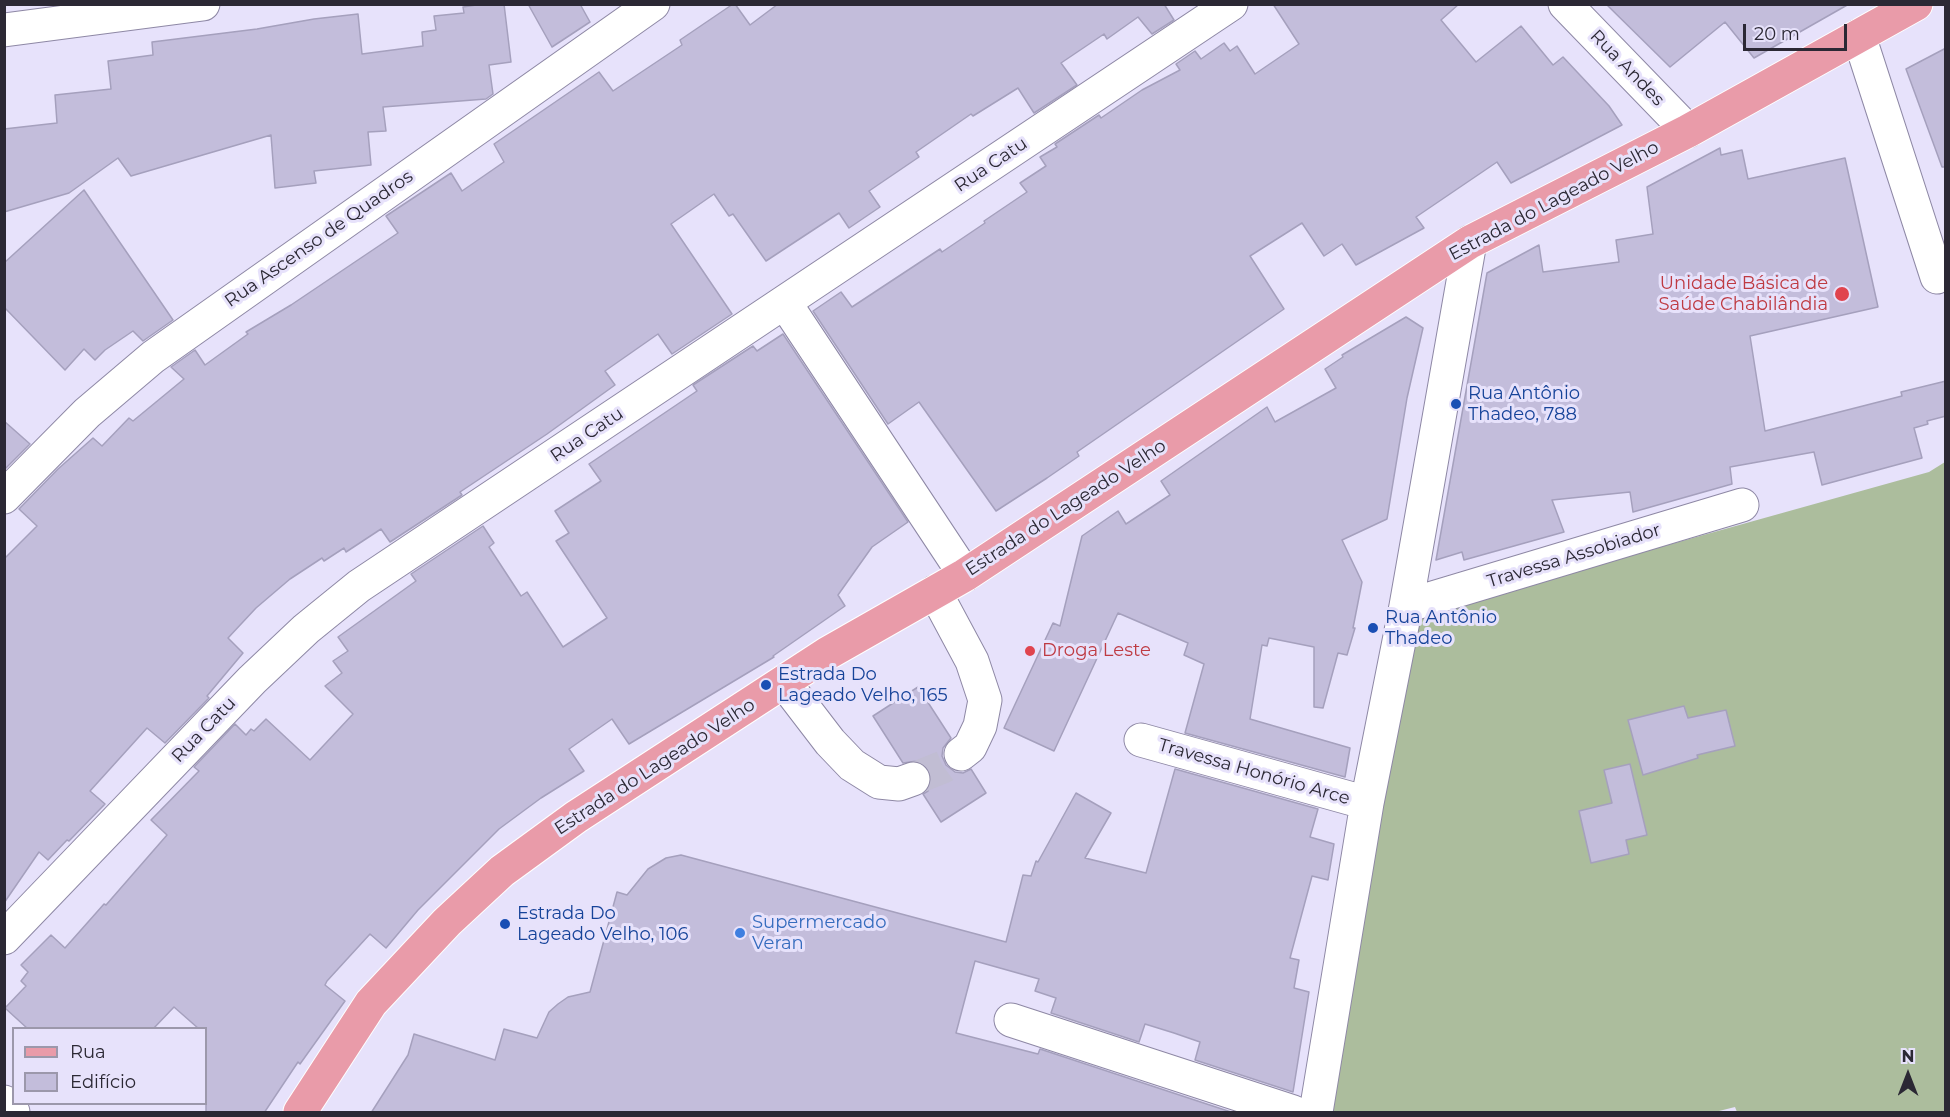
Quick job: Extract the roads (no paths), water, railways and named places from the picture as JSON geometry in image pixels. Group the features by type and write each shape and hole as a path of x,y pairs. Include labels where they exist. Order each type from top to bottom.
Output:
{"main road":[{"name":"Estrada do Lageado Velho","path":"300,1113 371,1003 447,922 502,870 576,818 828,653 965,575 1470,242 1688,131 1916,4"}],"street":[{"path":"4,30 203,4"},
{"name":"Rua Catu","path":"4,938 252,680 306,629 359,586 1230,4"},
{"name":"Rua Andes","path":"1565,4 1688,131"},
{"name":"Rua Ascenso de Quadros","path":"4,497 87,413 153,357 637,10"},
{"path":"1859,36 1936,277"},
{"path":"1316,1113 1367,803 1406,606 1470,242"},
{"path":"785,303 965,575"},
{"name":"Travessa Assobiador","path":"1406,606 1742,505"},
{"path":"935,592 972,661 985,700 980,726 970,747 962,754"},
{"path":"784,682 830,742 852,765 879,782 899,784 913,779"},
{"name":"Travessa Honório Arce","path":"1141,740 1367,803"},
{"path":"1011,1020 1293,1113"},
{"path":"4,1102 13,1113"}],"tunnel":[{"path":"913,779 943,767 961,754"}],"place":[{"name":"Unidade Básica de Saúde Chabilândia","path":"1842,294"},
{"name":"Rua Antônio Thadeo, 788","path":"1456,404"},
{"name":"Rua Antônio Thadeo","path":"1373,628"},
{"name":"Droga Leste","path":"1030,651"},
{"name":"Estrada Do Lageado Velho, 165","path":"766,685"},
{"name":"Estrada Do Lageado Velho, 106","path":"505,924"},
{"name":"Supermercado Veran","path":"740,933"}]}
